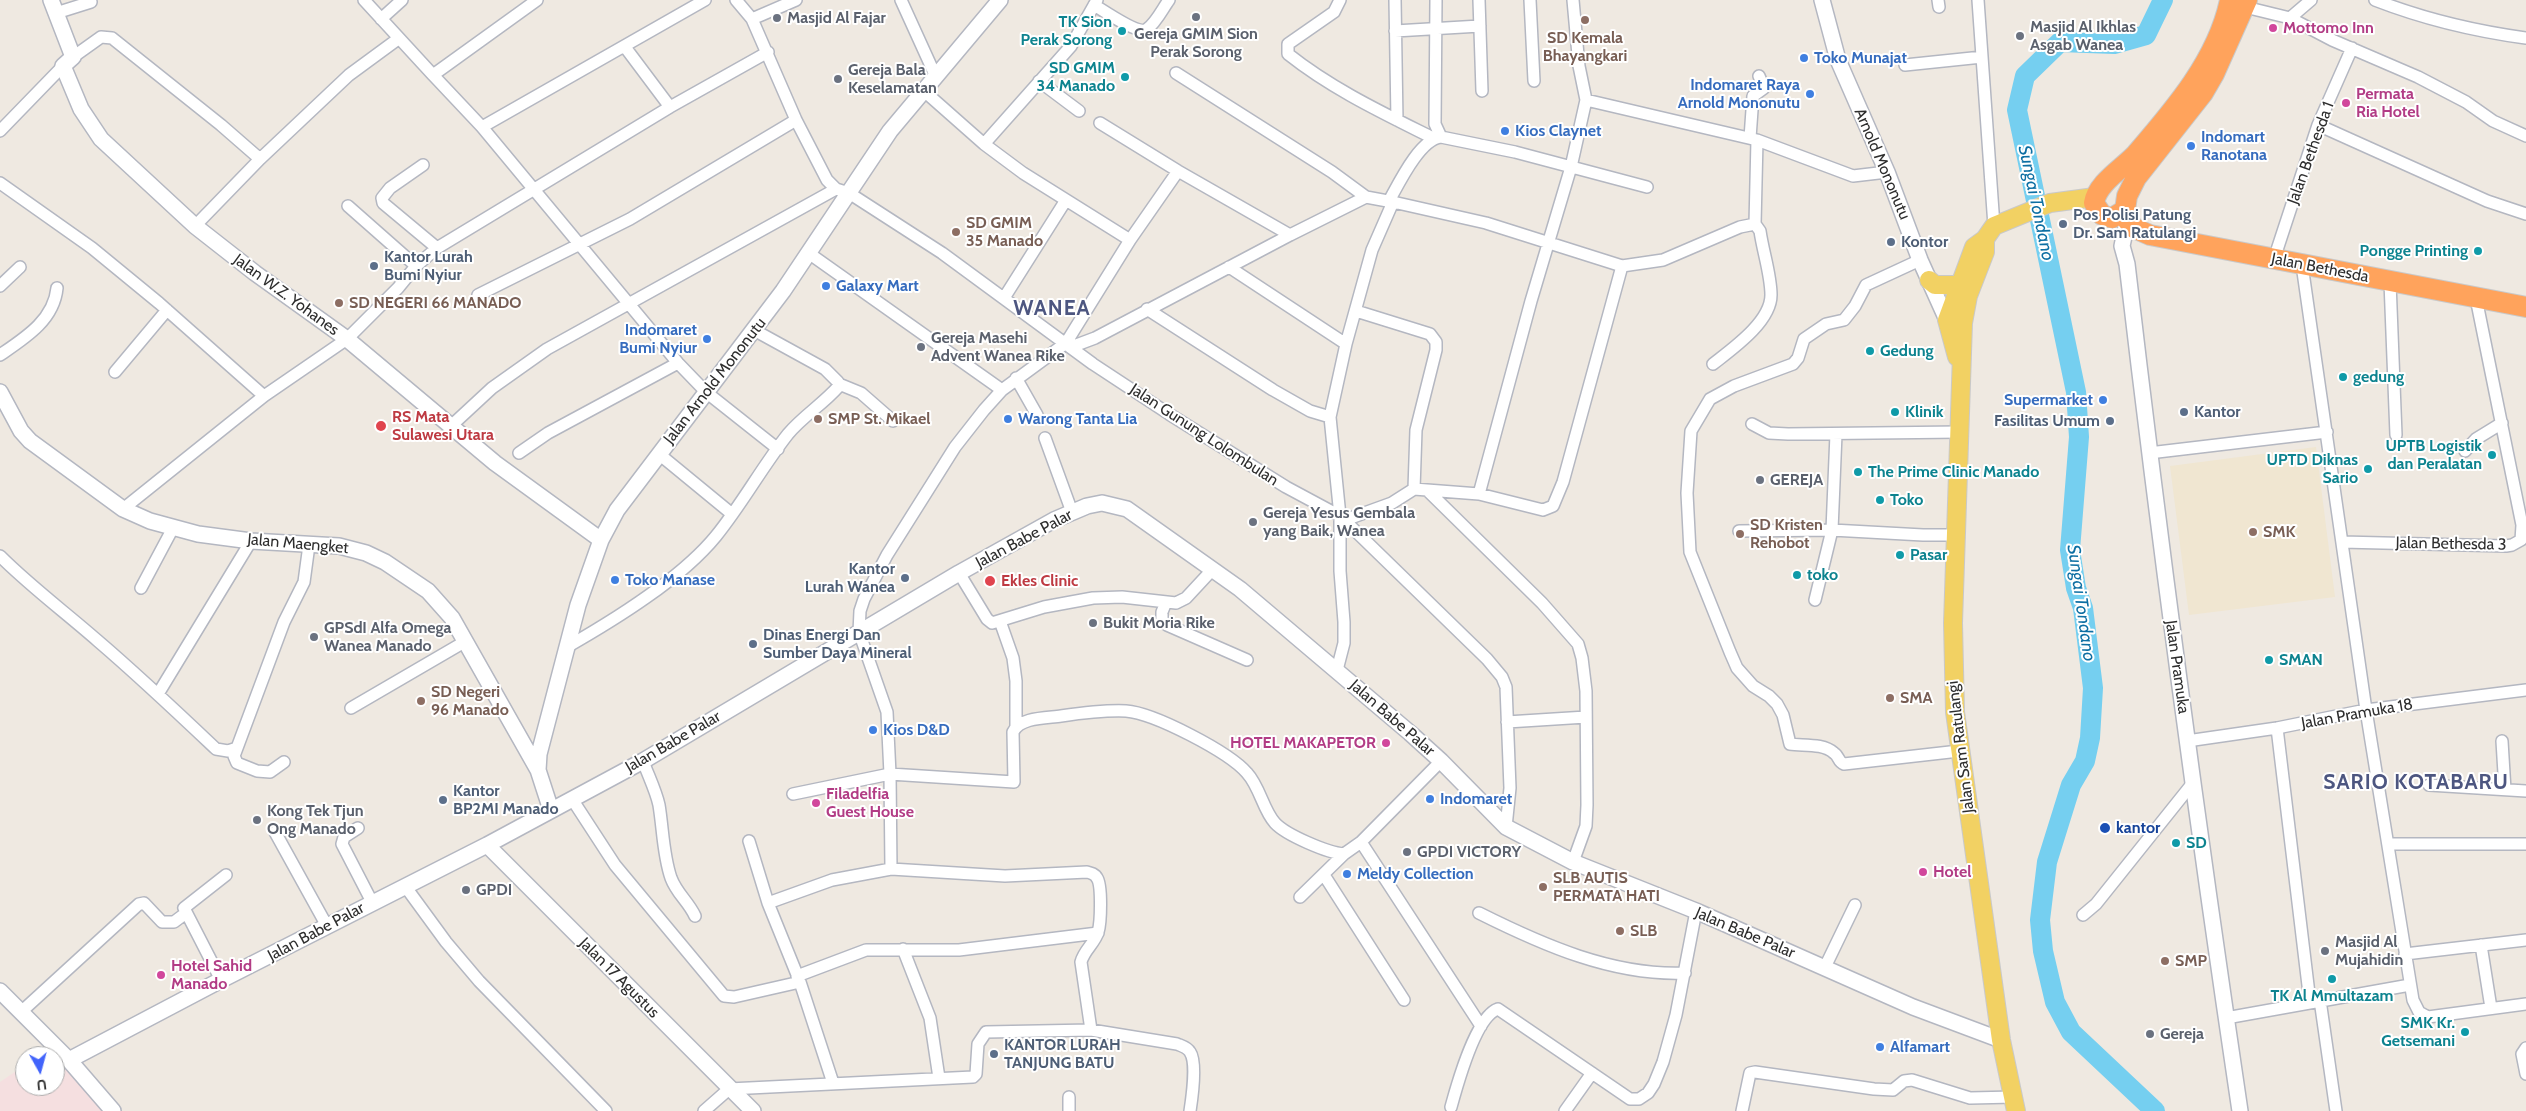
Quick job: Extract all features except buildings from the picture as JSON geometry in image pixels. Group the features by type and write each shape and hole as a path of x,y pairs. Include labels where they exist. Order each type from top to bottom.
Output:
{"highway":[{"path":"2241,2 2224,57 2203,93 2146,164 2125,211 2112,218 2102,215 2096,208 2098,192 2135,155 2204,64 2218,37 2241,2"},
{"path":"2098,192 2117,186 2125,211"},
{"name":"Jalan Bethesda","path":"2125,211 2141,232 2150,235 2526,307"}],"main road":[{"path":"1953,323 1959,285 1974,247 1989,233 2023,213 2050,203 2098,192"},
{"name":"Jalan Sam Ratulangi","path":"1989,233 1985,252 1968,296 1953,323 1962,379 1952,670 1959,751 2001,1040 2015,1104"},
{"path":"1929,280 1935,285 1940,286 1959,285"}],"street":[{"path":"364,0 398,39 482,127 678,363 706,392 778,448"},
{"path":"381,19 402,0"},
{"path":"433,75 537,0"},
{"path":"482,127 625,47 704,0"},
{"path":"451,426 492,388 528,361 628,302 843,191 827,180 796,120 752,19 736,0"},
{"path":"752,19 796,0"},
{"path":"901,0 936,77"},
{"name":"Jalan Arnold Mononutu","path":"551,810 538,770 543,736 578,605 601,540 617,510 810,254 843,191 890,131 1000,0"},
{"path":"984,144 1071,46 1096,3 1133,28 1142,30 1148,28 1169,0"},
{"path":"1340,0 1334,12 1288,44 1288,54 1306,68 1397,120 1437,137 1474,142 1647,187"},
{"path":"1395,0 1397,120"},
{"path":"1436,0 1435,124 1437,137"},
{"path":"1479,0 1482,91"},
{"path":"1530,0 1534,81"},
{"path":"1479,494 1548,242 1571,166 1586,100 1579,66 1573,0"},
{"name":"Arnold Mononutu","path":"1822,0 1838,60 1887,172 1920,260 1953,323"},
{"path":"1978,0 1989,233"},
{"path":"2290,18 2311,0"},
{"path":"2375,0 2405,12 2447,23 2486,32 2526,38"},
{"path":"54,7 91,2"},
{"path":"2241,2 2290,18 2418,77 2466,102 2493,121 2526,136"},
{"name":"Jalan W.Z. Yohanes","path":"54,7 81,109 101,139 195,226 255,273 347,339 495,463 601,540"},
{"path":"1395,30 1480,26"},
{"path":"0,131 68,61 101,37 112,38 222,125 260,159"},
{"path":"195,226 260,159 349,75 398,39"},
{"path":"625,47 670,107"},
{"name":"Jalan Bethesda 1","path":"2274,259 2318,125 2352,48"},
{"path":"123,509 264,396 347,339 398,288 416,266 437,248 532,188 768,52"},
{"path":"1905,66 1982,57"},
{"path":"1176,73 1332,172 1366,197 1486,223 1622,266 1663,260 1740,227 1755,224"},
{"path":"1713,364 1749,334 1768,308 1771,295 1759,229 1755,224 1753,96 1764,88 1759,76"},
{"path":"1039,81 1079,111"},
{"path":"924,91 984,144 1023,173 1130,240"},
{"path":"1586,100 1754,139 1853,176 1887,172"},
{"path":"478,295 580,245 682,190 796,120"},
{"path":"1100,123 1178,171 1290,235"},
{"path":"2318,125 2487,201 2526,214"},
{"path":"1337,670 1344,643 1340,571 1342,518 1330,417 1346,344 1372,250 1391,202 1408,168 1437,137"},
{"path":"423,165 382,195 382,198 383,203 437,248"},
{"path":"1068,345 1130,240 1178,171"},
{"path":"0,183 92,248 167,310 264,396"},
{"name":"Jalan Gunung Lolombulan","path":"843,191 942,253 1068,345 1195,431 1286,487 1342,518 1488,659 1502,677 1506,687 1510,788 1506,827"},
{"path":"891,869 890,774 886,707 859,632 860,611 864,599 887,555 941,467 984,410 1016,378 1068,345 1095,338 1147,309 1366,197"},
{"path":"1004,298 1066,200"},
{"path":"348,206 416,266"},
{"name":"Jalan Pramuka","path":"2125,211 2122,246 2127,264 2149,453 2192,784 2240,1111"},
{"path":"810,254 1002,390"},
{"path":"1920,260 1866,285 1855,306 1844,320 1826,324 1804,339 1798,358 1793,364 1734,386 1710,398 1691,431 1687,493 1690,552 1737,668 1753,686 1775,700 1783,715 1790,744 1823,748 1835,753 1838,760 1844,764 1959,751"},
{"path":"2302,265 2366,710 2413,1000 2423,1016 2526,1004"},
{"path":"1342,518 1392,503 1414,489 1479,494 1543,510 1554,506 1558,499 1622,266"},
{"path":"0,286 20,267"},
{"path":"1228,267 1346,344"},
{"path":"2390,282 2396,435"},
{"path":"0,355 32,334 55,302 57,288"},
{"name":"Jalan Bethesda 3","path":"2342,542 2506,546 2518,543 2523,533 2476,298"},
{"path":"1147,309 1273,390 1310,410 1330,417"},
{"path":"115,372 167,310"},
{"path":"1356,311 1430,334 1436,342 1414,437 1414,489"},
{"path":"754,330 825,370 839,384 861,393 893,421"},
{"path":"519,453 548,433 678,363"},
{"path":"1016,378 1037,415"},
{"path":"567,646 600,628 686,566 716,536 778,448 806,414 839,384"},
{"name":"Jalan Maengket","path":"0,392 26,437 123,509 150,521 173,528 251,541 353,549 386,562 428,592 452,618 538,770"},
{"path":"2465,452 2476,439 2502,423"},
{"path":"1752,424 1769,432 1836,434 1960,432"},
{"path":"2149,453 2327,432"},
{"path":"1815,600 1832,530 1836,434"},
{"path":"1045,438 1072,512"},
{"path":"659,454 732,514"},
{"path":"1427,490 1542,603 1578,644 1585,675 1586,826 1573,862"},
{"name":"Jalan Babe Palar","path":"69,1060 372,902 487,845 643,761 959,573 1072,512 1102,503 1127,510 1240,588 1442,761 1506,827 1573,862 1825,967 1914,1008 2001,1040"},
{"path":"141,588 173,528"},
{"path":"1739,530 1832,530 1957,535"},
{"path":"158,694 251,541"},
{"path":"284,762 270,772 257,771 237,764 234,756 284,622 304,582 309,545"},
{"path":"0,556 34,590 97,640 158,694 216,750 228,751 236,748"},
{"path":"959,573 989,621 1000,621 1044,607 1093,598 1122,597 1176,603 1186,598 1212,570"},
{"path":"1166,602 1162,612 1162,620 1167,625 1247,660"},
{"path":"1000,621 1013,658 1016,682 1016,727"},
{"path":"351,708 466,641"},
{"name":"Jalan Pramuka 18","path":"2187,741 2277,728 2366,710 2526,690"},
{"path":"793,794 890,774 1014,782 1013,732 1022,722 1086,712 1125,711 1162,722 1240,766 1252,778 1275,823 1325,851 1344,854"},
{"path":"1507,722 1586,717"},
{"path":"2277,728 2315,1001 2336,1111"},
{"path":"2502,741 2505,790"},
{"path":"643,761 658,804 659,823 670,876 678,894 687,900 695,916"},
{"path":"1300,897 1344,854 1361,842 1442,761"},
{"path":"2082,916 2096,904 2192,784"},
{"path":"2429,785 2526,791"},
{"path":"572,799 615,865 724,996 734,998 799,979 857,952 886,948 903,950 959,950 1098,933"},
{"path":"358,828 344,838 342,844 372,902"},
{"path":"274,832 327,926"},
{"path":"749,840 768,903 799,979 833,1083"},
{"path":"1361,842 1480,1026"},
{"path":"2389,844 2526,844"},
{"name":"Jalan 17 Agustus","path":"487,845 752,1111"},
{"path":"768,903 832,880 865,872 891,869 1005,876 1090,873 1095,875 1098,880 1098,933 1088,946 1081,962 1091,1030"},
{"path":"221,980 184,908 226,875"},
{"path":"1324,875 1404,1000"},
{"path":"405,886 446,942 479,982 606,1111"},
{"path":"21,1012 139,904 144,903 162,922 174,922 186,913"},
{"path":"1825,967 1855,905"},
{"path":"1451,1107 1460,1076 1480,1026 1492,1011 1500,1010 1630,1100 1639,1099 1648,1093 1663,1062 1685,973 1696,912"},
{"path":"1479,913 1555,947 1616,968 1664,974 1685,973"},
{"path":"2405,954 2526,940"},
{"path":"2481,945 2492,1008"},
{"path":"903,950 930,1018 939,1078"},
{"path":"2226,1018 2410,985"},
{"path":"0,991 69,1060 113,1111"},
{"path":"704,1111 729,1089 966,1078 975,1075 978,1044 986,1032 1091,1030 1177,1044 1188,1049 1192,1053 1193,1062 1190,1111"},
{"path":"2526,1048 2522,1054 2526,1074"},
{"path":"1742,1111 1748,1079 1750,1073 1755,1072 1893,1090 1904,1081 1912,1080 1970,1098 2015,1104"},
{"path":"1565,1111 1592,1073"},
{"path":"1069,1097 1069,1111"}],"shaded area":[{"name":"SMK","path":"2316,447 2335,597 2189,615 2170,466"},
{"path":"65,1065 102,1111 0,1111 0,1082 15,1072 15,1096 65,1096"}],"waterway":[{"name":"Sungai Tondano","path":"2155,1111 2071,1032 2055,1002 2043,951 2040,920 2047,862 2071,785 2085,761 2090,738 2093,688 2083,608 2076,588 2070,550 2079,437 2076,392 2017,110 2025,76 2060,42 2114,44 2146,35 2163,0"}],"place":[{"name":"Gereja GMIM Sion Perak Sorong","path":"1196,17"},
{"name":"Masjid Al Fajar","path":"777,18"},
{"name":"SD Kemala Bhayangkari","path":"1585,20"},
{"name":"Mottomo Inn","path":"2273,28"},
{"name":"TK Sion Perak Sorong","path":"1122,31"},
{"name":"Masjid Al Ikhlas Asgab Wanea","path":"2020,36"},
{"name":"Toko Munajat","path":"1804,58"},
{"name":"SD GMIM 34 Manado","path":"1125,77"},
{"name":"Gereja Bala Keselamatan","path":"838,79"},
{"name":"Indomaret Raya Arnold Mononutu","path":"1810,94"},
{"name":"Permata Ria Hotel","path":"2346,103"},
{"name":"Kios Claynet","path":"1505,131"},
{"name":"Indomart Ranotana","path":"2191,146"},
{"name":"Pos Polisi Patung Dr. Sam Ratulangi","path":"2063,224"},
{"name":"SD GMIM 35 Manado","path":"956,232"},
{"name":"Kontor","path":"1891,242"},
{"name":"Pongge Printing","path":"2478,251"},
{"name":"Kantor Lurah Bumi Nyiur","path":"374,266"},
{"name":"Galaxy Mart","path":"826,286"},
{"name":"SD NEGERI 66 MANADO","path":"339,303"},
{"name":"Indomaret Bumi Nyiur","path":"707,339"},
{"name":"Gereja Masehi Advent Wanea Rike","path":"921,347"},
{"name":"Gedung","path":"1870,351"},
{"name":"gedung","path":"2343,377"},
{"name":"Supermarket","path":"2103,400"},
{"name":"Klinik","path":"1895,412"},
{"name":"Kantor","path":"2184,412"},
{"name":"SMP St. Mikael","path":"818,419"},
{"name":"Warong Tanta Lia","path":"1008,419"},
{"name":"Fasilitas Umum","path":"2110,421"},
{"name":"RS Mata Sulawesi Utara","path":"381,426"},
{"name":"UPTB Logistik dan Peralatan","path":"2492,455"},
{"name":"UPTD Diknas Sario","path":"2368,469"},
{"name":"The Prime Clinic Manado","path":"1858,472"},
{"name":"GEREJA","path":"1760,480"},
{"name":"Toko","path":"1880,500"},
{"name":"Gereja Yesus Gembala yang Baik, Wanea","path":"1253,522"},
{"name":"SMK","path":"2253,532"},
{"name":"SD Kristen Rehobot","path":"1740,534"},
{"name":"Pasar","path":"1900,555"},
{"name":"toko","path":"1797,575"},
{"name":"Kantor Lurah Wanea","path":"905,578"},
{"name":"Toko Manase","path":"615,580"},
{"name":"Ekles Clinic","path":"990,581"},
{"name":"Bukit Moria Rike","path":"1093,623"},
{"name":"GPSdI Alfa Omega Wanea Manado","path":"314,637"},
{"name":"Dinas Energi Dan Sumber Daya Mineral","path":"753,644"},
{"name":"SMAN","path":"2269,660"},
{"name":"SMA","path":"1890,698"},
{"name":"SD Negeri 96 Manado","path":"421,701"},
{"name":"Kios D&D","path":"873,730"},
{"name":"HOTEL MAKAPETOR","path":"1386,743"},
{"name":"Indomaret","path":"1430,799"},
{"name":"Kantor BP2MI Manado","path":"443,800"},
{"name":"Filadelfia Guest House","path":"816,803"},
{"name":"Kong Tek Tjun Ong Manado","path":"257,820"},
{"name":"kantor","path":"2105,828"},
{"name":"SD","path":"2176,843"},
{"name":"GPDI VICTORY","path":"1407,852"},
{"name":"Hotel","path":"1923,872"},
{"name":"Meldy Collection","path":"1347,874"},
{"name":"SLB AUTIS PERMATA HATI","path":"1543,887"},
{"name":"GPDI","path":"466,890"},
{"name":"SLB","path":"1620,931"},
{"name":"Masjid Al Mujahidin","path":"2325,951"},
{"name":"SMP","path":"2165,961"},
{"name":"Hotel Sahid Manado","path":"161,975"},
{"name":"TK Al Mmultazam","path":"2332,979"},
{"name":"SMK Kr. Getsemani","path":"2465,1032"},
{"name":"Gereja","path":"2150,1034"},
{"name":"Alfamart","path":"1880,1047"},
{"name":"KANTOR LURAH TANJUNG BATU","path":"994,1054"}],"district":[{"name":"WANEA","path":"1052,309"},
{"name":"SARIO KOTABARU","path":"2416,783"}]}
